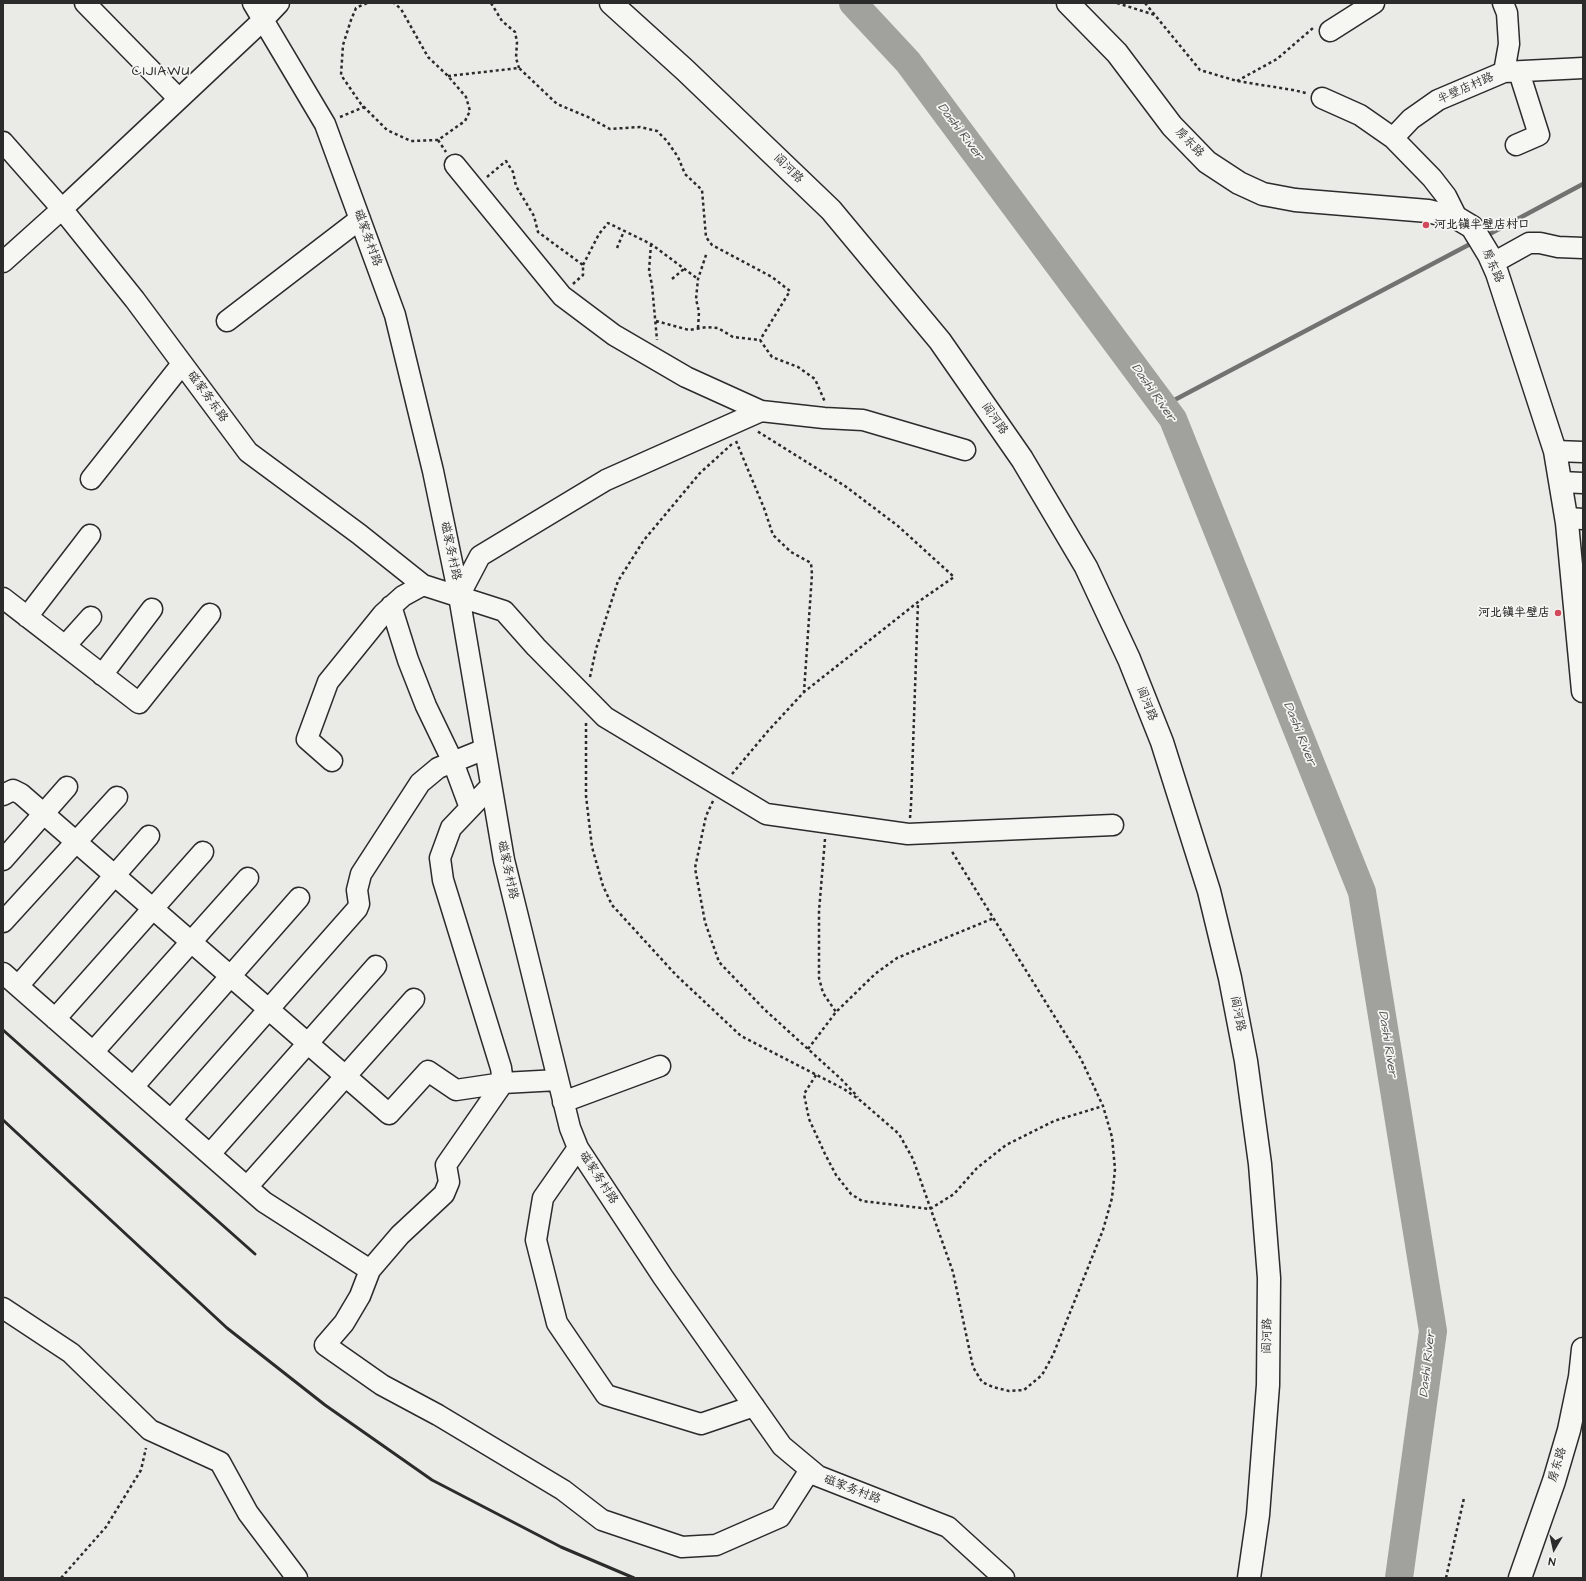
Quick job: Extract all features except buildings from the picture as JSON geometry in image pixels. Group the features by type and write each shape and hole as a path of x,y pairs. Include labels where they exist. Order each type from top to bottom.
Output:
{"main road":[{"name":"阎河路","path":"611,3 685,70 831,210 940,341 1022,459 1066,533 1086,567 1129,659 1162,742 1209,891 1230,978 1245,1053 1260,1164 1269,1278 1268,1385 1258,1515 1249,1578"},
{"name":"房东路","path":"1068,3 1117,52 1177,131 1207,162 1239,183 1263,194 1295,200 1428,211 1464,223 1491,259 1509,305 1555,451 1560,482 1575,519 1583,691"},
{"name":"房东路","path":"1520,1578 1554,1481 1569,1430 1580,1377 1583,1349"}],"street":[{"path":"85,3 179,99"},
{"name":"磁家务村路","path":"253,3 262,21 325,124 395,315 433,470 459,596 504,860 570,1128 578,1148 663,1277 782,1446 818,1476 948,1527 1004,1578"},
{"path":"3,262 62,209 262,21 279,3"},
{"path":"1322,30 1374,3"},
{"path":"1503,3 1507,13 1511,72 1539,135 1516,145"},
{"name":"半壁店村路","path":"1393,138 1411,119 1438,100 1511,72 1583,68"},
{"path":"1322,98 1360,115 1393,138 1432,178 1464,223"},
{"name":"磁家务东路","path":"3,142 62,209 135,300 248,452 359,534 423,585 504,611 536,648 605,717 766,814 908,834 1113,825"},
{"path":"455,165 562,296 614,335 686,378 761,411 863,420 965,450"},
{"path":"227,322 360,219"},
{"path":"1491,259 1529,243 1540,243 1558,247 1583,248"},
{"path":"91,479 182,364"},
{"path":"459,596 480,556 606,480 761,411"},
{"path":"1555,451 1583,452"},
{"path":"1560,482 1583,483"},
{"path":"27,617 90,535"},
{"path":"332,762 307,739 328,682 383,614 403,596 423,585"},
{"path":"3,598 139,703 210,614"},
{"path":"392,606 408,660 426,706 453,762 470,808"},
{"path":"102,675 152,609"},
{"path":"65,646 91,617"},
{"path":"171,1120 357,909 359,904 357,890 361,874 420,783 438,768 485,748"},
{"path":"491,786 451,828 440,858 443,880 501,1068 503,1083 446,1165 449,1182 444,1194 400,1235 370,1270 360,1296 344,1323 325,1345 382,1385 438,1415 564,1490 602,1520 682,1547 716,1545 780,1517 810,1470"},
{"path":"3,860 67,787"},
{"path":"3,795 13,790 21,794 44,813 389,1114 428,1071 456,1090 503,1083 558,1080"},
{"path":"3,922 117,797"},
{"path":"18,986 149,836"},
{"path":"55,1019 203,852"},
{"path":"93,1052 248,878"},
{"path":"133,1087 299,898"},
{"path":"210,1154 376,966"},
{"path":"3,973 264,1202 370,1270"},
{"path":"247,1187 414,999"},
{"path":"564,1102 660,1066"},
{"path":"578,1148 543,1198 536,1240 557,1323 606,1395 701,1424 754,1406"},
{"path":"3,1308 71,1353 150,1430 220,1462 248,1513 297,1578"}],"path":[{"path":"366,3 356,8 350,20 343,45 341,75 364,107 387,130 411,141 438,140 465,121 470,111 466,97 448,76 428,57 400,9 394,3"},
{"path":"491,3 502,21 515,32 517,42 516,58 519,68 557,104 588,117 610,129 640,127 657,131 667,141 678,157 685,174 702,190 706,237 712,245 772,277 790,291 760,340"},
{"path":"1117,3 1156,15"},
{"path":"1145,3 1200,70 1237,81 1293,90 1322,98"},
{"path":"1237,81 1277,59 1322,30"},
{"path":"448,76 519,68"},
{"path":"325,124 364,107"},
{"path":"473,188 506,161 513,172 516,186 534,216 538,232 584,265"},
{"path":"562,296 583,275 584,265 599,234 608,222 651,244 698,279"},
{"path":"617,248 624,230"},
{"path":"651,244 649,271 656,321 657,360"},
{"path":"698,328 699,312 696,299 698,279 707,252"},
{"path":"672,279 684,269"},
{"path":"656,321 689,330 707,327 718,328 733,337 760,340 772,356 798,367 815,379 833,418"},
{"path":"761,411 752,428 845,486 898,526 954,577 918,602 804,692 768,731 721,787 706,816 695,868 705,922 719,962 764,1009 841,1079 861,1101"},
{"path":"741,437 700,473 644,540 618,581 596,649 586,698 586,796 592,847 603,886 612,905 676,975 741,1036 844,1089 861,1101 899,1134 913,1159 953,1272 973,1367 982,1382 993,1387 1009,1391 1024,1390 1042,1375 1053,1355 1103,1230 1112,1198 1115,1169 1112,1137 1103,1106 1081,1059 940,832"},
{"path":"736,441 774,535 791,552 811,564 812,574 804,692"},
{"path":"908,834 911,805 918,602"},
{"path":"826,823 819,911 819,978 823,993 836,1012"},
{"path":"808,1049 836,1012 875,974 897,958 994,918"},
{"path":"816,1074 804,1094 809,1119 833,1170 851,1194 862,1200 930,1209 954,1194 977,1168 1006,1145 1054,1121 1103,1106"},
{"path":"61,1578 106,1527 141,1470 150,1430"},
{"path":"1446,1578 1464,1498"}],"waterway":[{"name":"Dashi River","path":"853,3 908,62 1173,419 1362,892 1433,1331 1399,1578"},
{"path":"1484,237 1583,184"},
{"path":"1163,406 1474,242"}],"railway":[{"path":"3,1030 255,1254"},
{"path":"3,1120 227,1328 325,1405 432,1480 561,1547 634,1578"}],"place":[{"name":"河北镇半壁店村口","path":"1426,225"},
{"name":"河北镇半壁店","path":"1558,613"}],"district":[{"name":"CIJIAWU","path":"161,72"}]}
